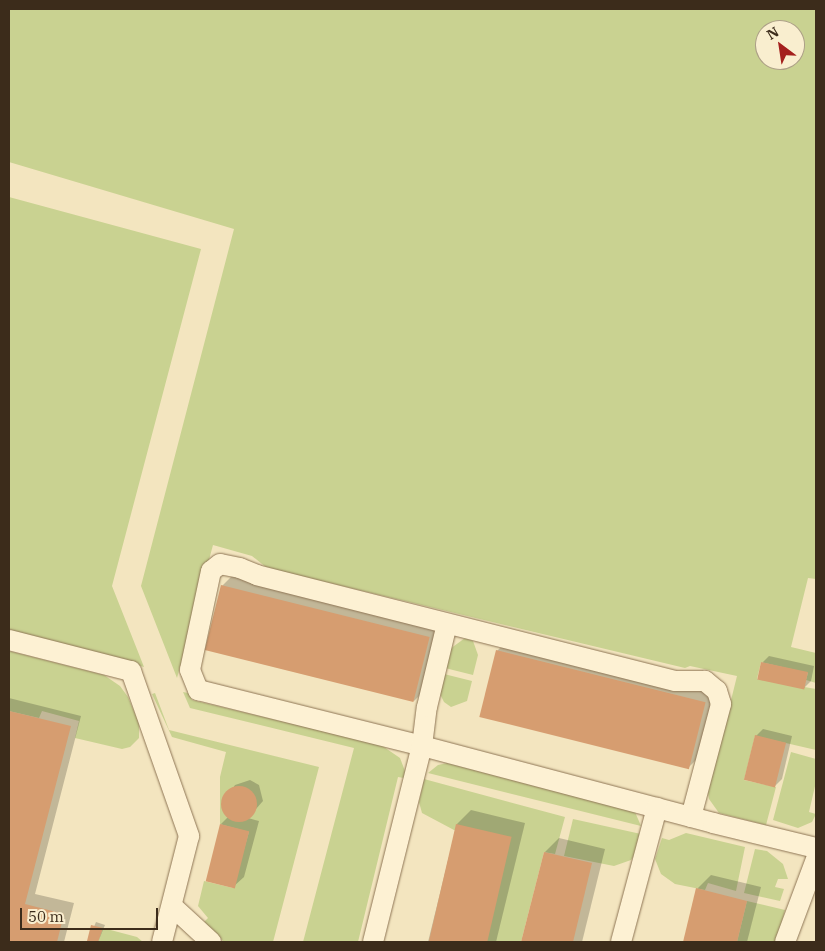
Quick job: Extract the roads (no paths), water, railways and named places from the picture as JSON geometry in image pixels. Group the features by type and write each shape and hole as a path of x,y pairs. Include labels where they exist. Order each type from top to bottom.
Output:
{"lane":[{"path":"691,817 721,704 717,691 705,680 675,681 220,564 211,571 190,670 198,690 422,746 691,817 816,848"},
{"path":"373,942 422,746 428,707 448,624"},
{"path":"9,640 131,670 189,836 162,942"},
{"path":"621,942 657,808"},
{"path":"785,942 816,859"},
{"path":"172,906 211,942"}]}
